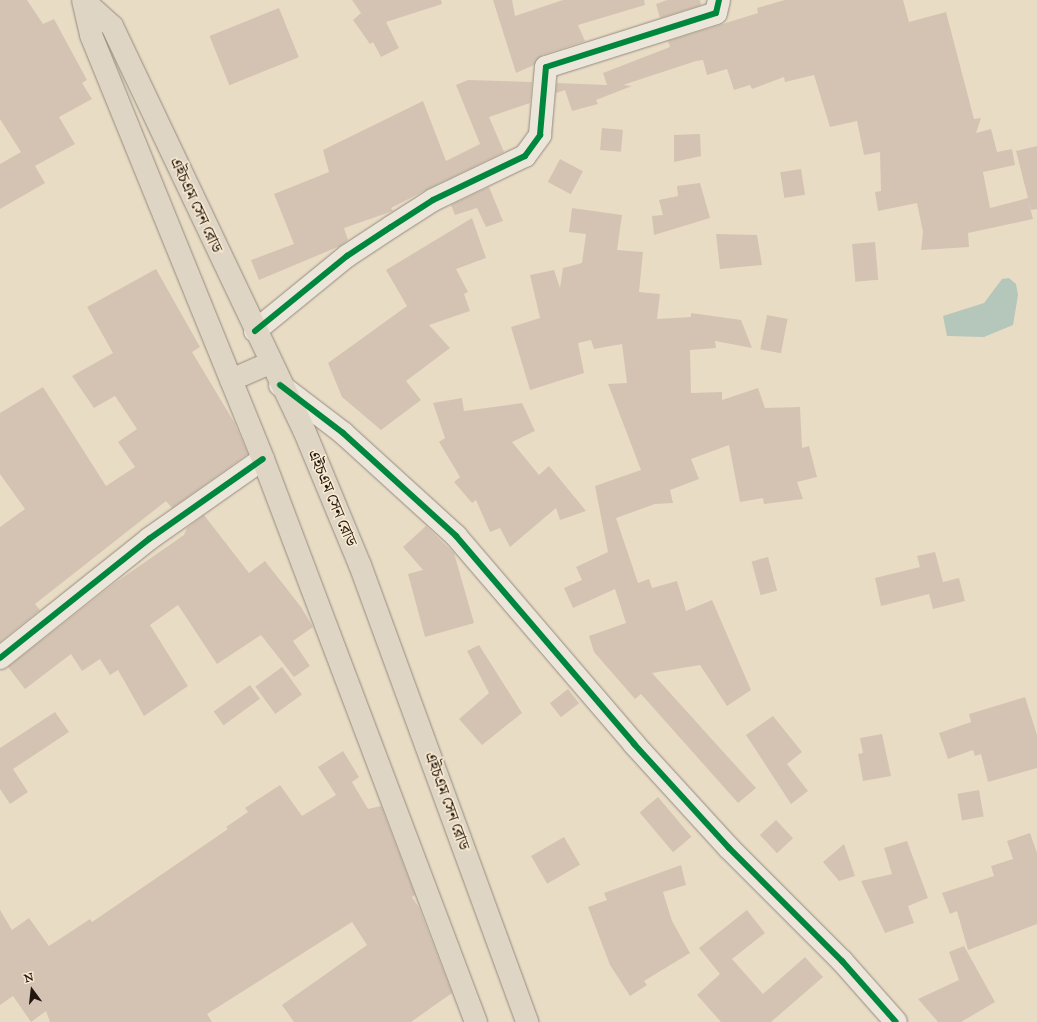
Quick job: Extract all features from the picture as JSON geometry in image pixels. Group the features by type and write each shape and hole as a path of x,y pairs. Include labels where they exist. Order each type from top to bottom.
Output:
{"main road":[{"name":"এইচএম সেন রোড","path":"84,1 112,26 280,385 304,430 360,565 527,1022"},
{"name":"এইচএম সেন রোড","path":"84,1 91,35 263,459 476,1022"},
{"path":"231,380 270,363"}],"street":[{"path":"255,331 347,256 391,227 433,200 525,156 540,135 546,67 716,13 719,0"},
{"path":"280,385 343,433 456,536 655,767 729,848 842,961 896,1022"},
{"path":"0,658 149,539 263,459"}],"shaded area":[{"path":"1009,278 1016,284 1018,295 1013,325 984,337 947,336 943,316 984,303 1002,279"}],"building":[{"path":"0,0 27,0 43,24 54,19 87,80 82,83 92,99 59,117 75,144 35,166 45,183 0,209 0,164 21,152 0,119"},
{"path":"352,0 441,0 442,4 386,22 399,48 381,57 373,42 370,44 353,20 361,13"},
{"path":"493,0 512,0 515,16 563,0 644,0 645,5 578,25 585,41 542,55 534,65 516,73"},
{"path":"667,0 700,0 701,5 660,18 656,4"},
{"path":"785,0 903,0 909,22 946,12 974,119 981,118 976,133 991,129 997,152 1012,149 1015,165 983,172 990,208 1028,198 1016,151 1037,146 1037,209 1031,210 1028,200 1033,219 968,233 969,247 921,250 923,232 917,203 878,211 875,192 881,191 880,152 864,155 857,121 830,127 814,75 785,82 784,77 752,89 750,85 734,90 727,69 707,75 703,60 623,85 632,86 596,100 598,104 572,111 565,90 556,93 557,83 607,85 603,73 670,47 668,41 758,13 757,8"},
{"path":"279,8 299,57 229,85 209,36"},
{"path":"468,80 532,82 530,103 489,117 504,152 391,208 393,211 344,228 348,240 340,246 259,280 251,260 294,244 274,194 329,172 323,150 423,101 446,161 480,144 456,85"},
{"path":"602,128 623,130 621,152 600,150"},
{"path":"700,134 701,156 674,162 674,135"},
{"path":"560,159 583,171 571,194 548,182"},
{"path":"801,169 805,195 784,198 780,172"},
{"path":"700,183 710,218 654,235 652,216 663,215 659,200 678,196 677,186"},
{"path":"489,187 503,221 486,227 477,208 455,215 451,205"},
{"path":"572,208 622,215 617,250 643,252 639,292 660,294 657,319 691,317 691,313 741,320 752,348 715,341 716,348 690,350 691,393 722,392 722,400 758,388 765,408 800,407 802,448 809,446 817,477 797,482 803,499 764,504 763,498 740,502 729,445 691,459 699,479 670,490 673,503 655,504 616,518 638,583 649,579 652,588 677,581 686,611 712,600 751,690 727,706 700,665 652,673 756,788 738,803 641,694 635,699 594,652 589,636 626,623 615,589 573,608 564,588 582,580 576,567 608,552 595,486 641,470 608,384 627,383 622,344 594,349 591,340 578,343 584,373 530,390 511,327 540,318 530,275 554,270 560,288 563,268 582,263 586,234 569,232"},
{"path":"472,218 486,258 456,269 468,292 464,294 470,311 429,325 450,348 406,381 421,400 381,430 342,397 328,363 407,306 386,270"},
{"path":"716,234 757,235 762,265 720,269"},
{"path":"875,242 878,280 855,282 852,244"},
{"path":"156,269 200,347 192,352 234,422 248,454 172,508 166,501 35,604 40,610 0,642 0,527 25,509 0,474 0,413 43,387 106,486 135,467 118,442 137,429 115,396 94,408 72,376 113,353 87,307"},
{"path":"767,315 788,319 781,353 760,349"},
{"path":"462,398 464,411 522,403 535,431 512,442 539,475 549,466 586,511 560,520 556,508 510,547 500,528 490,532 476,500 472,503 454,482 460,477 439,442 445,438 433,403"},
{"path":"204,515 249,573 265,561 301,607 313,627 293,641 310,666 294,677 261,635 217,664 178,605 150,625 188,686 144,716 118,670 110,675 100,659 82,671 71,654 25,689 8,667 112,585 184,535 187,528"},
{"path":"426,526 454,553 474,623 425,637 408,574 423,570 403,547"},
{"path":"935,552 943,582 959,578 965,601 933,609 929,594 881,606 875,578 920,567 917,556"},
{"path":"768,557 777,591 761,595 752,561"},
{"path":"479,645 522,713 482,745 459,719 489,693 467,651"},
{"path":"282,667 302,695 275,714 255,686"},
{"path":"250,685 260,699 224,725 214,711"},
{"path":"568,689 579,703 561,717 550,703"},
{"path":"1025,697 1037,735 1037,768 988,782 981,754 975,756 973,750 948,759 939,733 971,722 969,714"},
{"path":"55,712 69,732 13,769 28,792 10,804 0,789 0,748"},
{"path":"773,716 802,752 787,764 808,791 791,804 746,735"},
{"path":"882,734 891,776 863,781 858,754 863,753 860,738"},
{"path":"343,751 359,777 352,782 368,809 381,806 415,895 412,897 419,908 452,993 411,1022 294,1022 282,1005 367,945 352,922 207,1014 212,1022 50,1022 46,1011 31,1022 13,996 0,1005 0,910 12,930 29,918 49,946 90,919 92,922 228,829 226,827 248,812 245,808 280,785 302,816 336,795 318,767"},
{"path":"979,790 984,817 962,820 957,794"},
{"path":"658,797 691,837 673,852 640,812"},
{"path":"776,820 793,838 777,853 760,835"},
{"path":"1030,833 1037,853 1037,924 968,950 957,911 950,914 942,893 994,876 991,866 1013,859 1007,841"},
{"path":"564,837 580,865 547,884 531,856"},
{"path":"907,841 928,898 908,906 914,923 885,933 861,881 892,874 884,848"},
{"path":"844,844 855,876 839,881 823,862"},
{"path":"681,865 686,885 663,892 672,921 690,953 644,981 647,985 630,996 610,965 588,907 607,900 604,893"},
{"path":"747,910 765,933 732,959 763,994 805,957 823,977 771,1022 721,1022 697,995 720,974 699,948"},
{"path":"964,946 995,1002 961,1022 938,1022 918,999 959,980 949,952"}],"cycle path":[{"path":"255,331 347,256 391,227 433,200 525,156 540,135 546,67 716,13 719,0"},
{"path":"280,385 343,433 456,536 634,744 729,848 842,961 896,1022"},
{"path":"0,658 149,539 263,459"}]}
